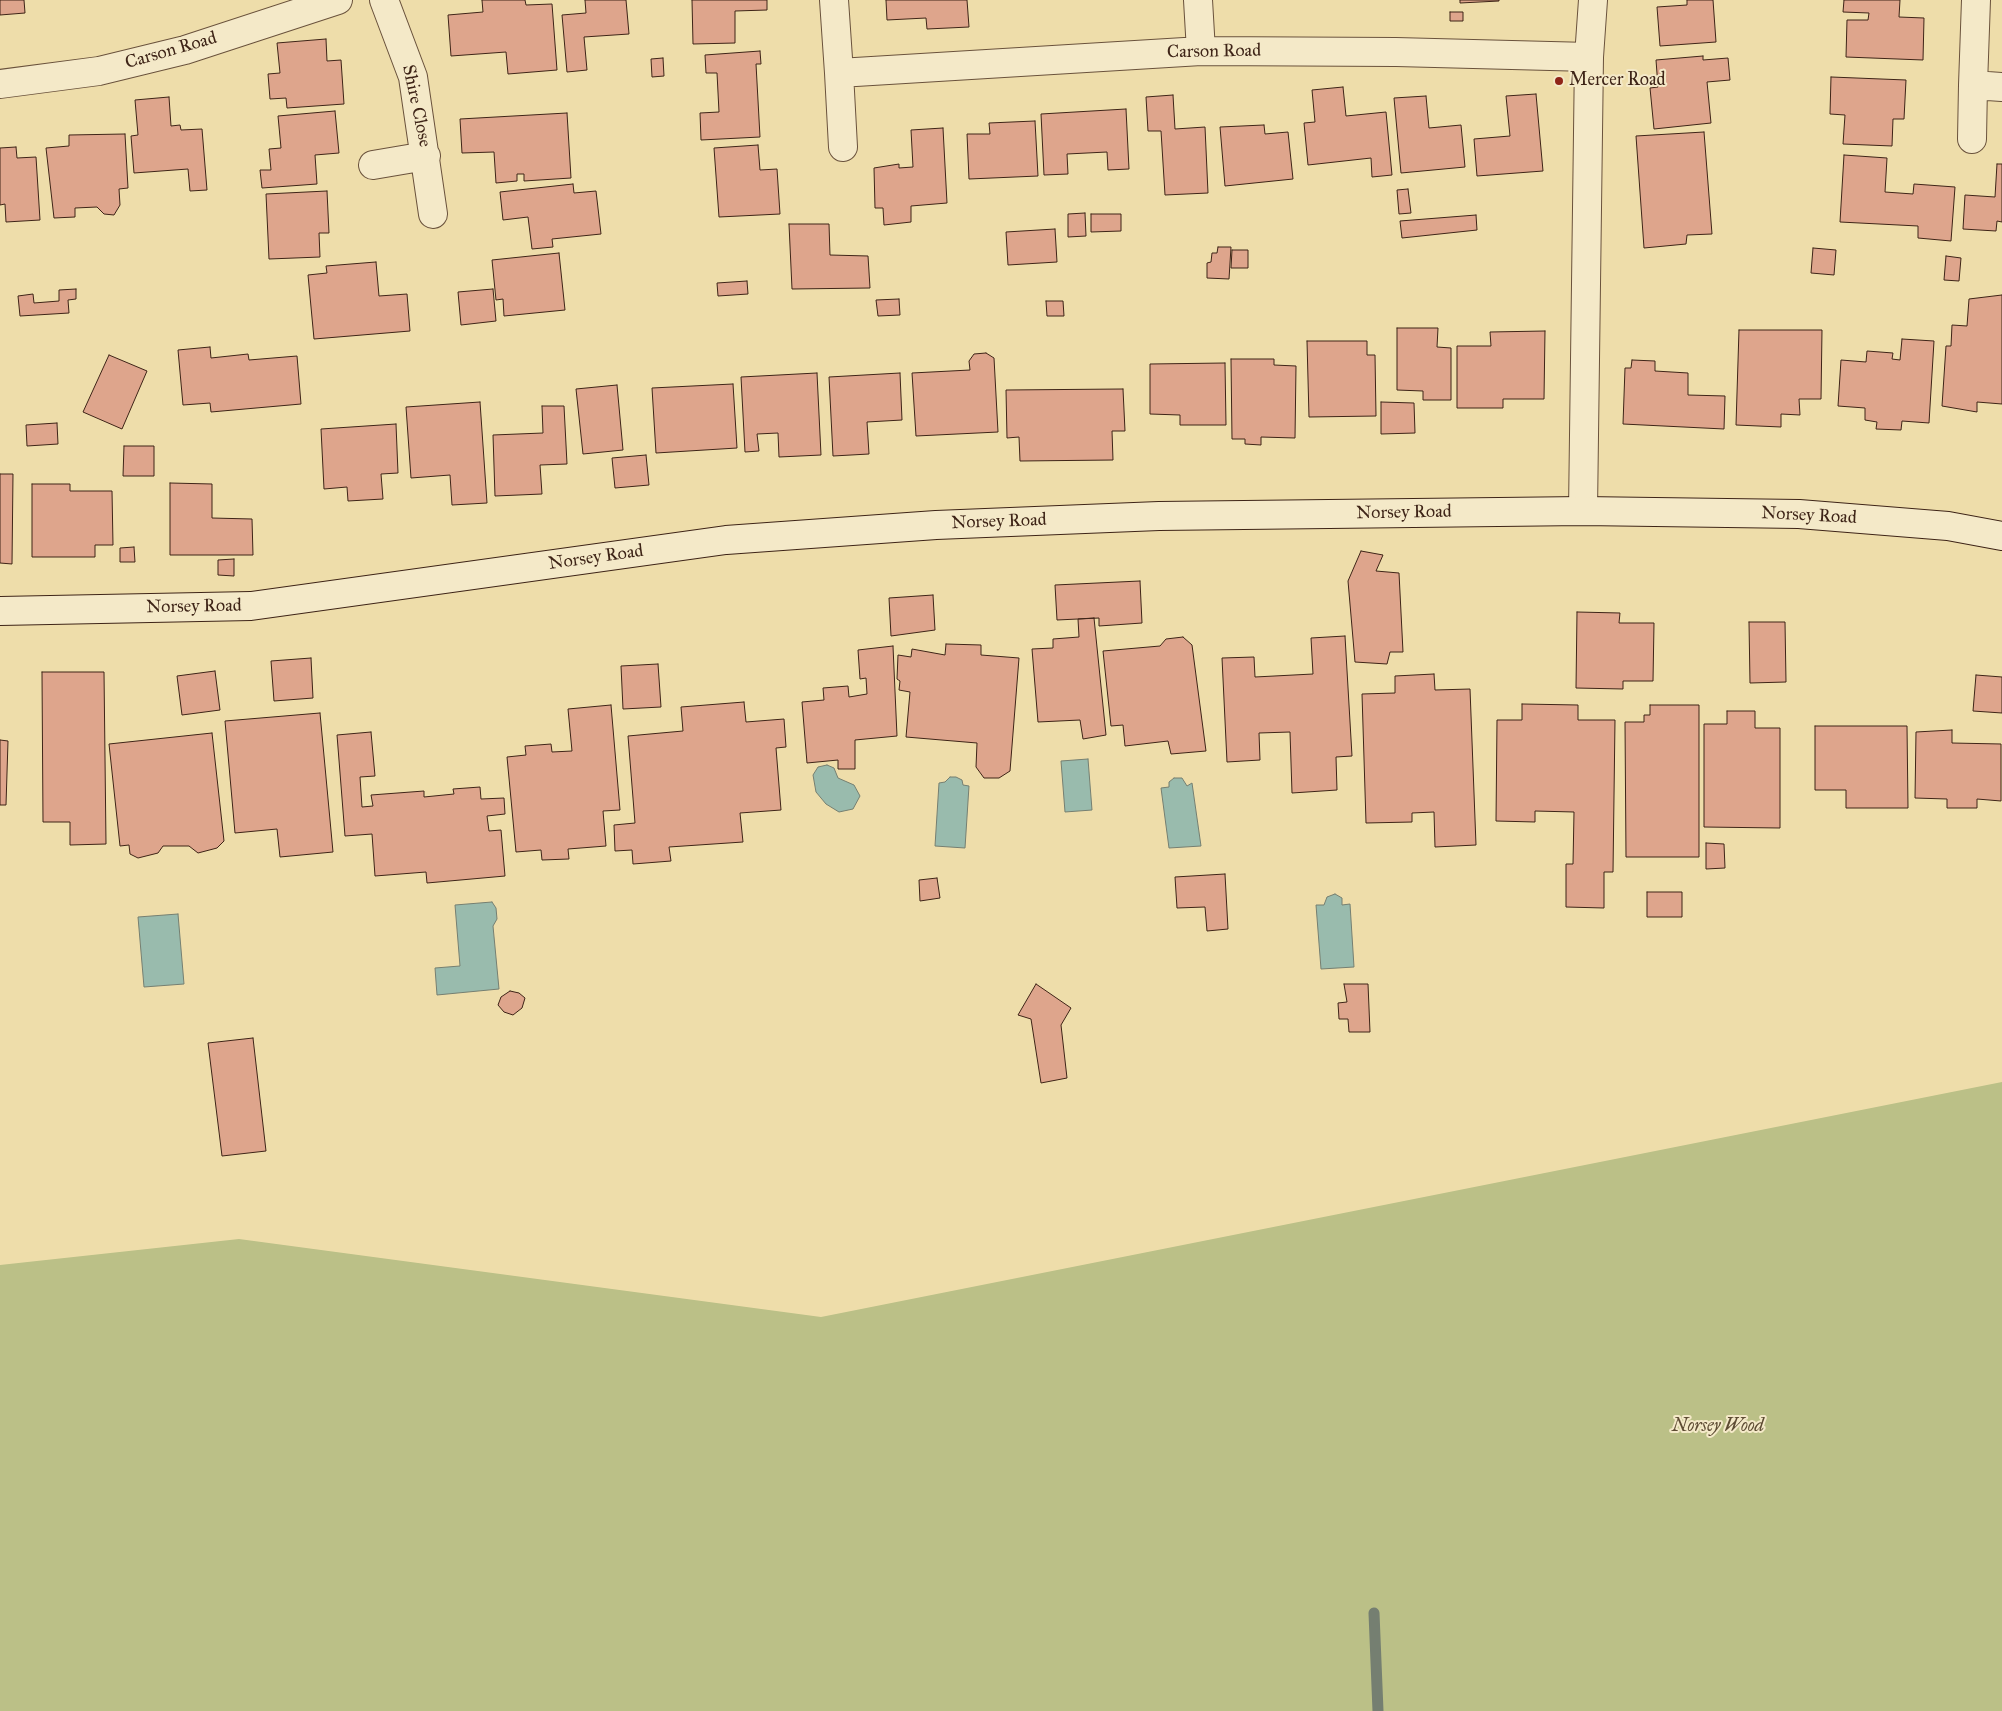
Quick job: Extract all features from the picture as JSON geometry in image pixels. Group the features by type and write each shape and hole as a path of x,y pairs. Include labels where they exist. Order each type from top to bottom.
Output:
{"street":[{"name":"Carson Road","path":"0,84 99,71 184,50 338,0"},
{"name":"Shire Close","path":"384,0 413,78 426,156 433,214"},
{"path":"834,0 843,148"},
{"path":"1198,0 1201,51"},
{"path":"1583,511 1589,57 1593,0"},
{"path":"1972,139 1976,0"},
{"name":"Carson Road","path":"839,73 1201,51 1396,52 1589,57"},
{"path":"1973,85 2002,87"},
{"name":"Shire Close","path":"373,165 426,156"},
{"name":"Norsey Road","path":"0,611 251,606 726,540 936,525 1159,516 1583,511 1799,514 1948,526 2002,536"}],"green space":[{"name":"Norsey Wood","path":"2002,1082 2002,1711 0,1711 0,1265 239,1239 821,1317"}],"shaded area":[{"path":"1088,759 1092,810 1065,812 1061,761"},
{"path":"827,765 834,768 838,778 854,785 860,796 853,809 839,812 826,804 816,792 813,775 818,767"},
{"path":"950,777 956,777 962,780 963,785 969,786 965,848 935,846 939,783 945,782"},
{"path":"1174,778 1182,778 1187,786 1192,783 1201,846 1169,848 1161,788 1169,787 1169,782"},
{"path":"1335,894 1342,898 1342,905 1350,904 1354,967 1321,969 1316,905 1324,905 1327,897"},
{"path":"492,902 496,908 497,919 493,926 499,989 437,995 435,968 460,966 455,905"},
{"path":"178,914 184,984 144,987 138,917"}],"building":[{"path":"0,0 24,0 25,13 0,15"},
{"path":"482,0 525,0 526,5 552,4 557,70 508,74 506,52 451,56 448,15 483,12"},
{"path":"585,0 626,0 629,34 584,37 587,70 567,72 562,15 586,13"},
{"path":"692,0 767,0 767,10 735,11 735,43 693,44"},
{"path":"886,0 967,0 969,27 927,29 926,18 887,20"},
{"path":"1460,0 1499,0 1499,1 1460,3"},
{"path":"1687,0 1713,0 1716,42 1660,46 1657,7 1687,5"},
{"path":"1844,0 1900,0 1899,17 1924,18 1923,60 1846,57 1847,20 1868,20 1869,13 1843,12"},
{"path":"1450,12 1463,12 1463,21 1450,21"},
{"path":"326,39 327,61 341,60 344,104 287,108 286,98 270,99 268,74 280,73 277,43"},
{"path":"760,51 761,64 756,64 760,137 701,140 700,113 719,112 717,73 706,73 705,55"},
{"path":"1703,56 1703,60 1728,58 1730,80 1707,82 1711,123 1654,129 1650,88 1658,87 1656,60"},
{"path":"663,58 664,76 652,77 651,59"},
{"path":"1831,77 1906,80 1904,119 1893,119 1892,146 1843,144 1845,115 1830,114"},
{"path":"1343,87 1346,116 1386,112 1392,175 1372,177 1371,158 1308,165 1304,123 1315,122 1312,90"},
{"path":"1536,94 1543,171 1477,176 1474,139 1510,136 1506,96"},
{"path":"1173,95 1175,129 1205,127 1208,193 1165,195 1161,131 1148,131 1146,97"},
{"path":"1426,96 1429,128 1461,125 1465,167 1401,173 1394,98"},
{"path":"169,97 171,126 180,125 181,130 202,129 207,190 190,191 188,169 134,173 131,136 138,135 135,100"},
{"path":"1126,109 1129,169 1108,170 1107,152 1067,154 1068,174 1044,175 1041,114"},
{"path":"335,111 339,153 315,155 317,184 262,188 260,170 271,170 269,149 281,148 278,116"},
{"path":"567,113 571,178 524,181 524,174 517,174 517,181 496,183 494,152 462,153 460,119"},
{"path":"1035,121 1038,176 969,179 967,134 990,134 989,123"},
{"path":"1264,125 1265,134 1288,132 1293,179 1225,186 1220,127"},
{"path":"943,128 947,203 911,206 911,222 884,225 883,208 875,208 874,168 899,164 899,168 913,167 911,130"},
{"path":"1704,132 1712,234 1687,235 1686,244 1644,248 1636,136"},
{"path":"125,134 128,188 119,189 120,205 114,215 104,214 97,207 75,208 75,217 54,218 46,148 69,146 69,135"},
{"path":"758,145 760,170 777,169 780,214 719,217 714,148"},
{"path":"16,147 17,158 36,157 40,220 6,222 5,204 0,205 0,148"},
{"path":"1844,155 1887,158 1885,192 1913,194 1914,184 1955,187 1951,241 1918,238 1918,226 1840,222"},
{"path":"1997,164 2002,164 2002,222 1997,221 1996,231 1963,229 1965,195 1995,197"},
{"path":"573,184 574,193 596,191 601,234 552,239 553,247 532,249 528,217 503,220 500,192"},
{"path":"1408,189 1411,213 1399,214 1397,190"},
{"path":"327,191 329,233 319,233 320,257 269,259 266,194"},
{"path":"1085,213 1086,236 1068,237 1068,214"},
{"path":"1091,214 1121,214 1121,231 1091,232"},
{"path":"1476,215 1477,230 1402,238 1400,221"},
{"path":"789,224 829,224 830,255 868,256 870,288 792,289"},
{"path":"1055,229 1057,262 1008,265 1006,232"},
{"path":"1218,247 1231,247 1229,279 1207,278 1207,263 1211,262 1212,253 1217,253"},
{"path":"1813,248 1836,250 1834,275 1811,273"},
{"path":"1232,250 1248,250 1248,268 1231,268"},
{"path":"559,253 565,310 504,316 503,299 496,300 492,260"},
{"path":"1946,256 1961,258 1959,281 1944,280"},
{"path":"376,262 379,296 407,294 410,331 314,339 308,275 327,273 326,266"},
{"path":"747,281 748,294 718,296 717,283"},
{"path":"76,289 76,299 68,300 69,313 20,316 18,296 33,294 34,303 59,301 59,290"},
{"path":"493,289 496,321 461,325 458,292"},
{"path":"2002,295 2002,404 1977,402 1977,412 1942,406 1946,346 1951,346 1952,325 1967,326 1969,299"},
{"path":"899,299 900,315 878,316 876,300"},
{"path":"1046,301 1063,301 1064,316 1047,316"},
{"path":"1397,328 1438,328 1437,347 1451,348 1451,400 1423,400 1423,391 1397,390"},
{"path":"1739,330 1822,330 1821,399 1799,399 1800,415 1781,414 1781,427 1736,425"},
{"path":"1545,331 1544,399 1503,399 1503,408 1457,408 1457,346 1491,346 1490,332"},
{"path":"1902,339 1934,341 1929,423 1902,421 1901,430 1876,429 1877,422 1865,420 1865,408 1838,406 1841,360 1866,362 1867,351 1893,353 1892,359 1900,360"},
{"path":"1307,341 1367,341 1367,355 1375,355 1376,416 1309,417"},
{"path":"210,347 211,358 248,354 249,360 297,356 301,404 211,412 210,403 183,405 178,350"},
{"path":"986,353 994,358 998,432 916,436 912,373 970,370 969,361 974,354"},
{"path":"109,355 147,371 122,429 83,412"},
{"path":"1231,359 1274,359 1274,365 1296,366 1295,438 1261,437 1261,445 1245,444 1245,439 1232,439"},
{"path":"1632,360 1655,361 1655,371 1688,373 1688,395 1725,396 1724,429 1623,424 1625,368 1631,368"},
{"path":"1225,363 1226,425 1180,425 1180,415 1150,414 1150,364"},
{"path":"817,373 821,455 779,457 778,433 757,434 759,451 745,452 741,377"},
{"path":"900,373 902,420 867,422 869,454 833,456 829,377"},
{"path":"733,384 737,448 656,453 652,388"},
{"path":"617,385 623,450 583,454 576,389"},
{"path":"1123,389 1125,431 1112,431 1113,460 1020,461 1019,437 1007,438 1006,390"},
{"path":"480,402 487,503 452,505 450,475 411,478 406,407"},
{"path":"1381,402 1414,403 1415,433 1381,434"},
{"path":"542,406 564,406 567,464 540,465 542,494 495,496 493,435 543,433"},
{"path":"57,423 58,444 27,446 26,425"},
{"path":"396,424 398,473 381,474 383,499 348,501 347,487 324,489 321,429"},
{"path":"124,446 154,446 154,476 123,476"},
{"path":"646,455 649,485 615,488 612,458"},
{"path":"0,474 13,474 12,564 0,563"},
{"path":"170,483 212,484 212,518 252,519 253,555 170,555"},
{"path":"32,484 70,484 70,491 112,491 113,545 95,545 95,557 32,557"},
{"path":"134,547 135,562 120,562 120,548"},
{"path":"1361,551 1383,555 1376,571 1399,573 1403,652 1390,652 1387,664 1355,662 1348,581"},
{"path":"234,559 234,576 218,575 218,560"},
{"path":"1140,581 1142,623 1099,626 1099,618 1057,620 1055,585"},
{"path":"933,595 935,630 891,636 889,598"},
{"path":"1577,612 1620,613 1619,623 1654,623 1653,681 1623,681 1623,689 1576,688"},
{"path":"1094,618 1106,735 1083,739 1080,720 1038,722 1032,649 1053,648 1053,639 1079,637 1078,619"},
{"path":"1749,622 1785,622 1786,682 1750,683"},
{"path":"1345,636 1352,756 1336,757 1337,790 1292,793 1290,732 1259,733 1260,760 1227,762 1222,658 1254,657 1255,677 1313,674 1311,638"},
{"path":"1183,637 1192,645 1206,751 1171,754 1168,741 1125,746 1123,725 1111,726 1103,651 1160,646 1166,639"},
{"path":"946,644 981,645 981,655 1019,658 1010,771 999,778 984,778 976,767 977,743 906,737 910,692 899,690 900,681 897,679 898,655 911,657 912,649 945,655"},
{"path":"893,646 897,736 855,740 855,769 838,769 838,760 807,763 802,702 824,700 823,688 848,686 849,697 867,694 866,678 860,679 858,650"},
{"path":"311,658 313,698 274,701 271,661"},
{"path":"658,664 661,707 623,709 621,666"},
{"path":"215,671 220,710 182,715 177,676"},
{"path":"42,672 104,672 106,844 70,845 70,822 43,822"},
{"path":"1434,674 1435,690 1470,689 1476,845 1435,847 1434,812 1412,813 1412,822 1366,823 1362,694 1395,693 1395,676"},
{"path":"1976,675 2002,677 2002,713 1973,711"},
{"path":"744,702 746,722 784,719 786,747 776,748 781,810 740,813 743,842 669,847 671,861 633,864 632,850 615,851 614,825 635,823 628,736 683,731 681,707"},
{"path":"1522,704 1578,705 1578,720 1615,720 1613,872 1604,872 1604,908 1566,907 1566,864 1573,864 1574,812 1535,811 1535,822 1496,821 1497,720 1522,720"},
{"path":"611,705 620,810 603,811 606,846 568,849 569,859 542,860 541,850 516,852 507,757 526,755 525,746 551,744 552,752 572,751 568,709"},
{"path":"1650,705 1699,705 1699,857 1626,857 1625,722 1644,722 1644,715 1650,715"},
{"path":"1727,711 1755,711 1755,728 1780,728 1780,828 1704,827 1704,724 1727,724"},
{"path":"320,713 333,852 280,857 277,829 235,833 225,721"},
{"path":"1815,726 1907,726 1908,808 1846,808 1846,790 1815,790"},
{"path":"1952,730 1952,743 2001,744 2001,801 1977,799 1977,808 1947,808 1947,799 1915,798 1916,732"},
{"path":"371,732 375,776 360,777 362,807 373,806 371,795 424,791 424,797 454,794 453,789 480,787 481,799 504,798 505,814 487,816 489,831 501,830 505,876 427,883 426,872 375,876 372,834 345,836 337,735"},
{"path":"212,733 224,841 217,848 198,853 189,846 163,846 158,853 138,858 130,854 129,845 120,846 109,744"},
{"path":"0,740 8,741 6,805 0,805"},
{"path":"1706,843 1724,844 1725,868 1706,869"},
{"path":"1225,874 1228,929 1207,931 1205,907 1177,908 1175,877"},
{"path":"937,878 940,898 920,901 919,880"},
{"path":"1647,892 1682,892 1682,917 1647,917"},
{"path":"1036,984 1071,1008 1061,1025 1067,1078 1041,1083 1031,1019 1018,1015"},
{"path":"1344,984 1368,984 1370,1032 1349,1032 1348,1019 1339,1019 1338,1003 1347,1002"},
{"path":"510,991 519,993 525,998 522,1008 513,1015 504,1012 498,1005 501,997"},
{"path":"253,1038 266,1151 222,1156 208,1043"}],"waterway":[{"path":"1374,1613 1378,1711"}],"place":[{"name":"Mercer Road","path":"1559,81"}]}
